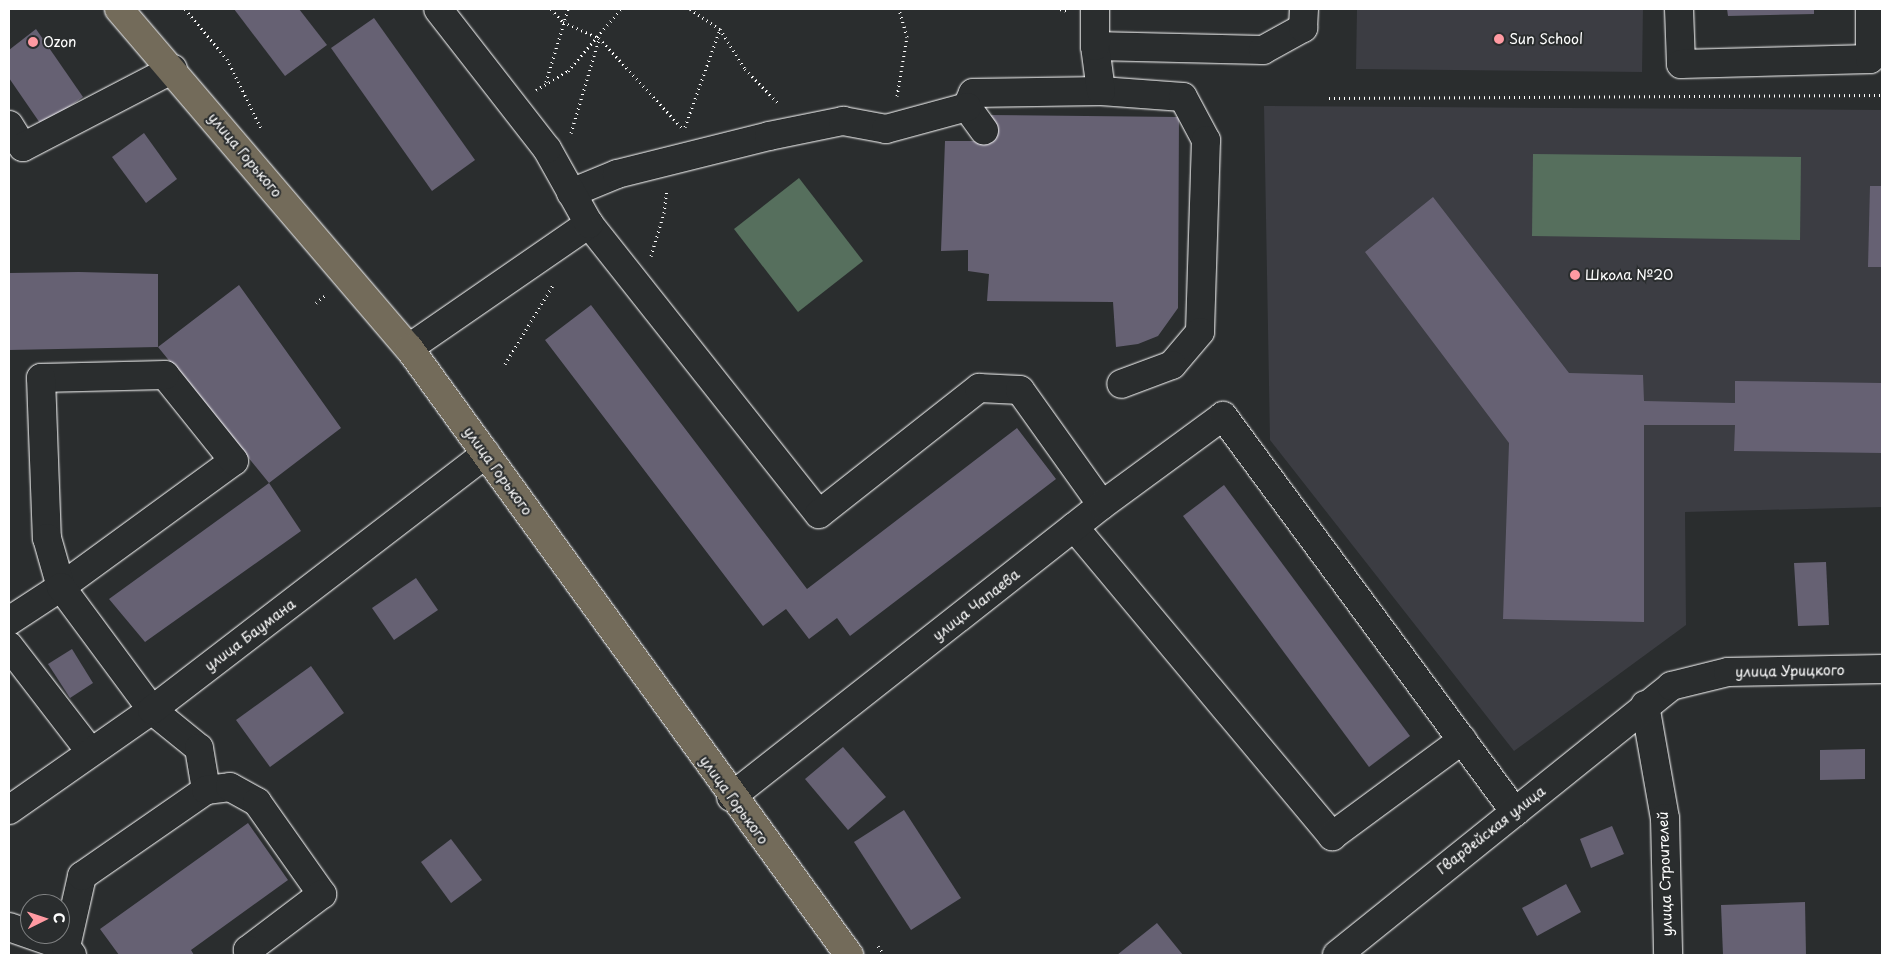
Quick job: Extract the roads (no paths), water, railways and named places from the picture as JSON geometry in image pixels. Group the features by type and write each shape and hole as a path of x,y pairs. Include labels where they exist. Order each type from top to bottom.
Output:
{"main road":[{"name":"улица Горького","path":"119,9 409,348 731,797 849,955"}],"street":[{"path":"438,9 547,149 589,224 819,514 979,388 1020,390 1102,505"},
{"path":"1095,9 1095,46 1100,92"},
{"path":"1095,46 1262,50 1303,28 1304,9"},
{"path":"1679,9 1681,64 1870,59 1870,9"},
{"path":"14,142 173,70"},
{"path":"967,107 972,93 1100,92 1183,97 1206,140 1200,332 1172,364 1121,384"},
{"path":"565,183 617,174 724,147 844,121 886,128 967,107"},
{"path":"967,107 984,130"},
{"path":"409,348 589,224"},
{"path":"9,620 61,587 234,461 165,375 42,378 47,538 61,587 152,710 199,748 206,790"},
{"name":"улица Чапаева","path":"731,797 1102,505 1223,416 1462,740"},
{"name":"улица Баумана","path":"9,810 90,751 152,710 486,454"},
{"path":"1074,528 1332,836 1462,740 1515,812"},
{"path":"9,646 90,751"},
{"name":"улица Урицкого","path":"1645,705 1671,686 1728,672 1882,669"},
{"name":"Гвардейская улица","path":"1337,955 1645,705"},
{"name":"улица Строителей","path":"1645,705 1665,818 1668,955"},
{"path":"9,927 68,952 82,876 206,790 230,787 257,802 322,894 248,950 252,955"}],"place":[{"name":"Sun School","path":"1499,39"},
{"name":"Ozon","path":"33,42"},
{"name":"Школа №20","path":"1575,275"}]}
